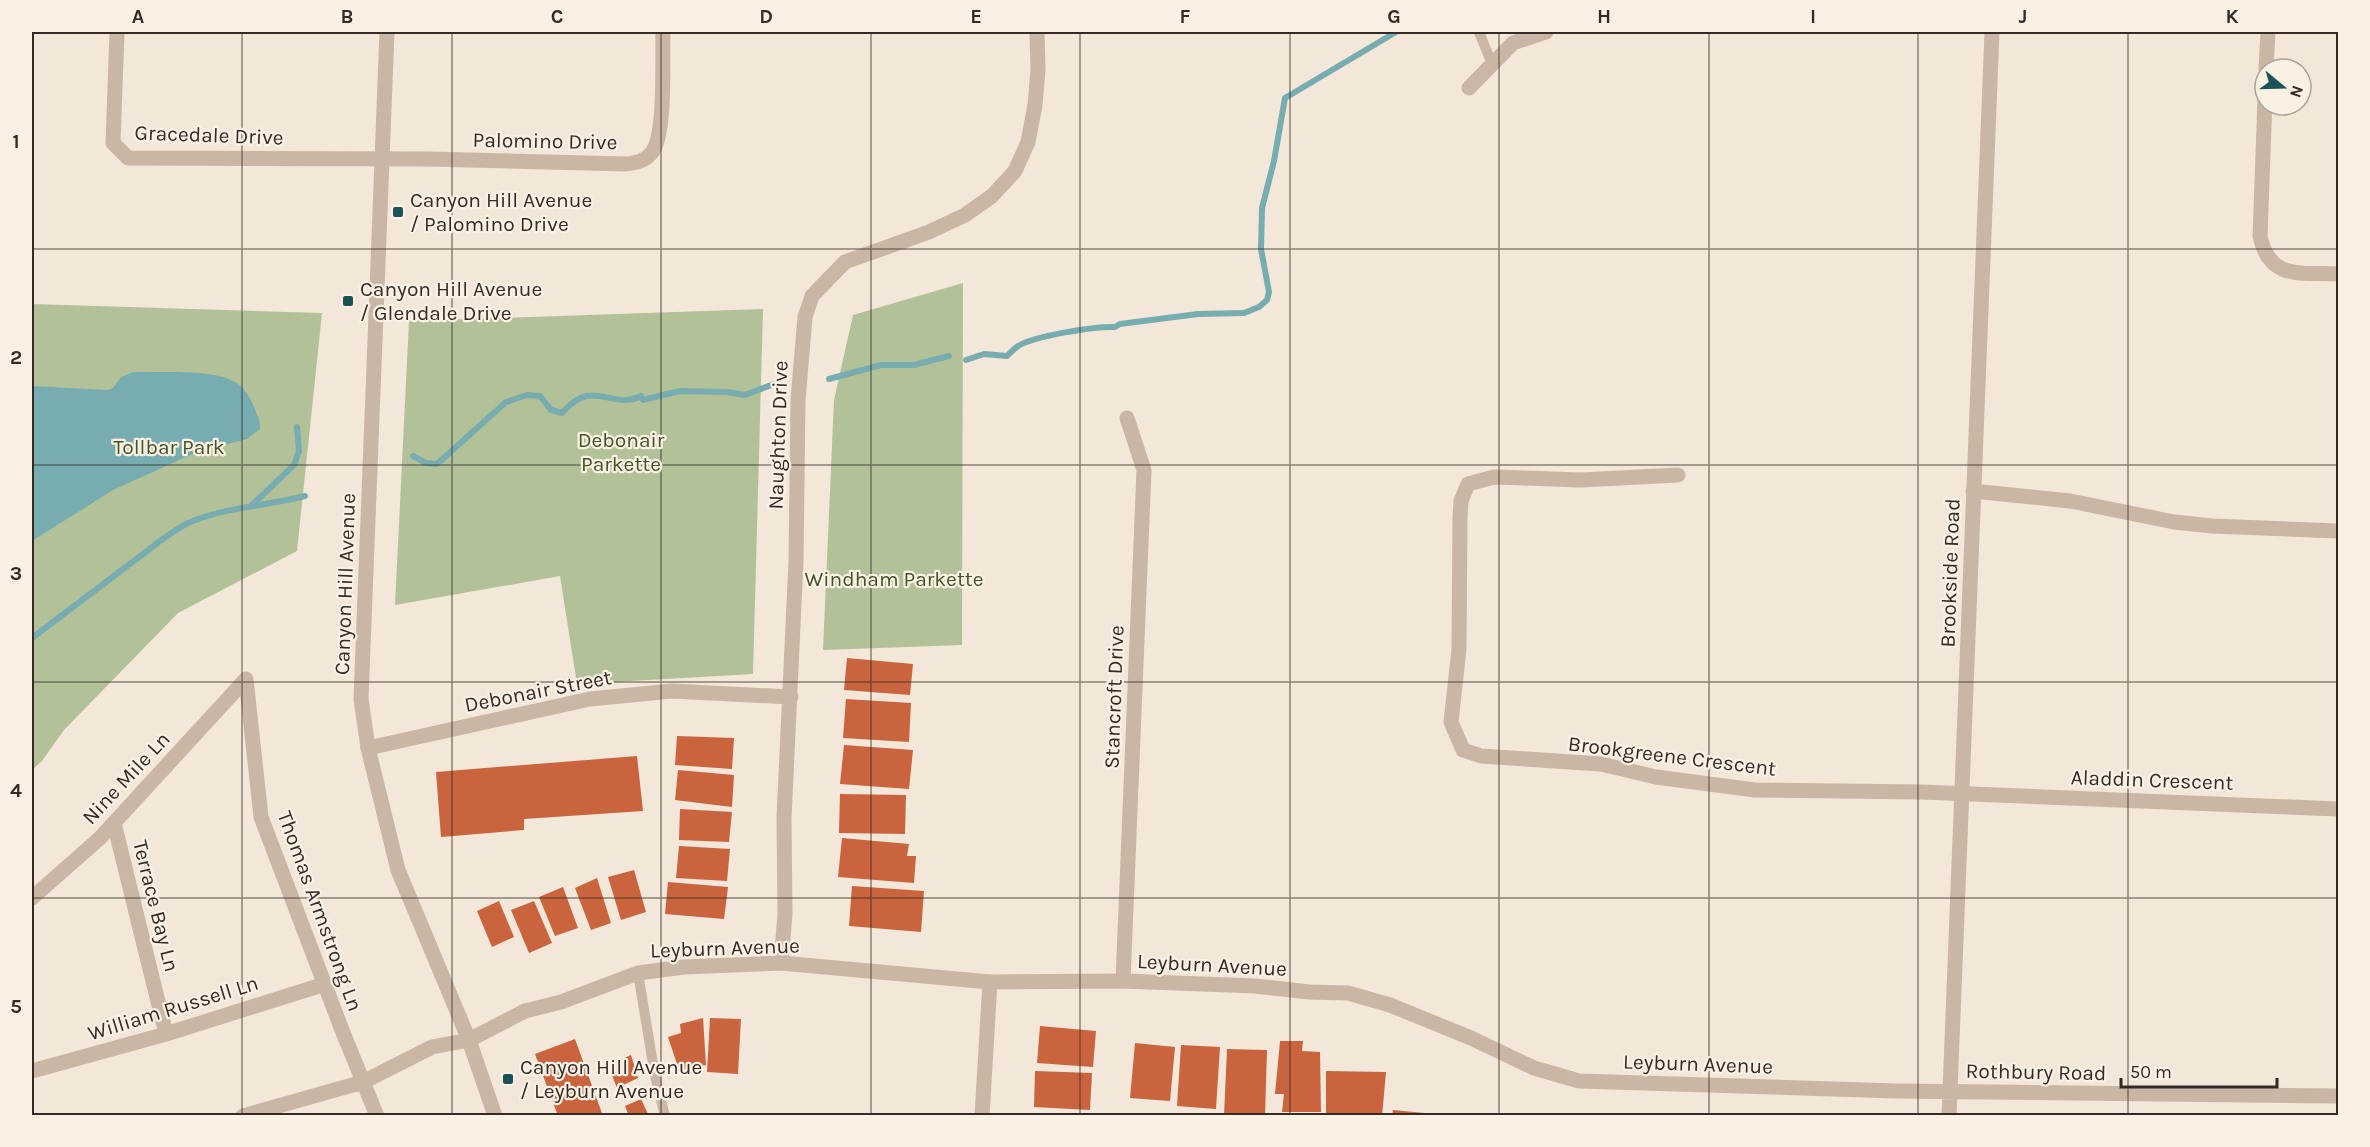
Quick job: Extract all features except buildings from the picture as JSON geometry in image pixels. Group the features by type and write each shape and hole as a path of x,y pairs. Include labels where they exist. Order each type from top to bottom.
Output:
{"street":[{"name":"Gracedale Drive","path":"117,32 113,143 128,158 383,159"},
{"name":"Canyon Hill Avenue","path":"387,32 361,699 368,748 398,870 469,1040 495,1116"},
{"name":"Palomino Drive","path":"383,159 639,163 653,151 659,134 663,32"},
{"name":"Naughton Drive","path":"781,963 785,914 784,818 796,561 798,400 805,316 812,296 845,261 929,232 965,216 992,196 1015,171 1028,142 1035,105 1038,69 1037,32"},
{"path":"1469,88 1513,43 1546,32"},
{"name":"Brookside Road","path":"1949,1116 1992,32"},
{"path":"2267,57 2268,32"},
{"path":"2264,117 2260,224 2262,249 2276,268 2289,272 2338,274"},
{"name":"Stancroft Drive","path":"1123,981 1144,470 1127,418"},
{"name":"Brookgreene Crescent","path":"1678,475 1581,480 1494,477 1468,484 1461,501 1459,649 1451,722 1464,750 1481,756 1601,764 1656,777 1755,790 1963,793"},
{"path":"1973,491 2070,501 2174,522 2212,526 2338,531"},
{"name":"Nine Mile Ln","path":"32,898 100,838 246,679"},
{"name":"Thomas Armstrong Ln","path":"246,679 261,817 377,1116"},
{"name":"Debonair Street","path":"368,748 590,699 672,691 791,697"},
{"name":"Aladdin Crescent","path":"1963,793 2338,808"},
{"name":"Terrace Bay Ln","path":"114,823 166,1034"},
{"name":"Leyburn Avenue","path":"243,1116 363,1082 432,1047 469,1040 525,1011 561,1002 638,973 684,967 781,963 990,982 1123,981 1179,985 1255,986 1309,992 1348,993 1390,1005 1471,1038 1534,1068 1578,1081 1950,1092"},
{"path":"982,1116 990,982"},
{"name":"William Russell Ln","path":"32,1071 166,1034 325,984"},
{"name":"Rothbury Road","path":"1950,1092 2338,1096"}],"lane":[{"path":"1479,32 1492,64"},
{"path":"638,973 655,1076 665,1116"}],"green space":[{"name":"Windham Parkette","path":"963,283 962,645 823,650 834,400 853,315"},
{"name":"Tollbar Park","path":"32,304 322,313 297,551 178,613 64,730 42,761 32,770"},
{"name":"Debonair Parkette","path":"763,309 753,674 577,684 560,576 395,605 409,321"}],"water":[{"path":"133,372 203,373 229,379 241,386 247,394 253,404 260,429 247,439 197,452 113,490 32,541 32,386 107,390 113,388 121,377"}],"waterway":[{"path":"966,360 984,354 1007,356 1026,342 1065,332 1198,314 1244,313 1259,307 1267,300 1269,292 1261,249 1262,208 1274,161 1285,98 1396,32"},
{"path":"829,379 881,365 914,365 949,356"},
{"path":"413,456 426,463 437,464 506,402 527,395 540,396 551,410 562,413 573,402 593,395 620,400 630,400 641,396 643,400 680,391 727,392 745,395 774,384"},
{"path":"252,505 294,465 299,451 297,427"},
{"path":"32,638 159,542 188,523 231,510 305,496"}],"place":[{"name":"Canyon Hill Avenue / Palomino Drive","path":"398,212"},
{"name":"Canyon Hill Avenue / Glendale Drive","path":"348,301"},
{"name":"Canyon Hill Avenue / Leyburn Avenue","path":"508,1079"}]}
